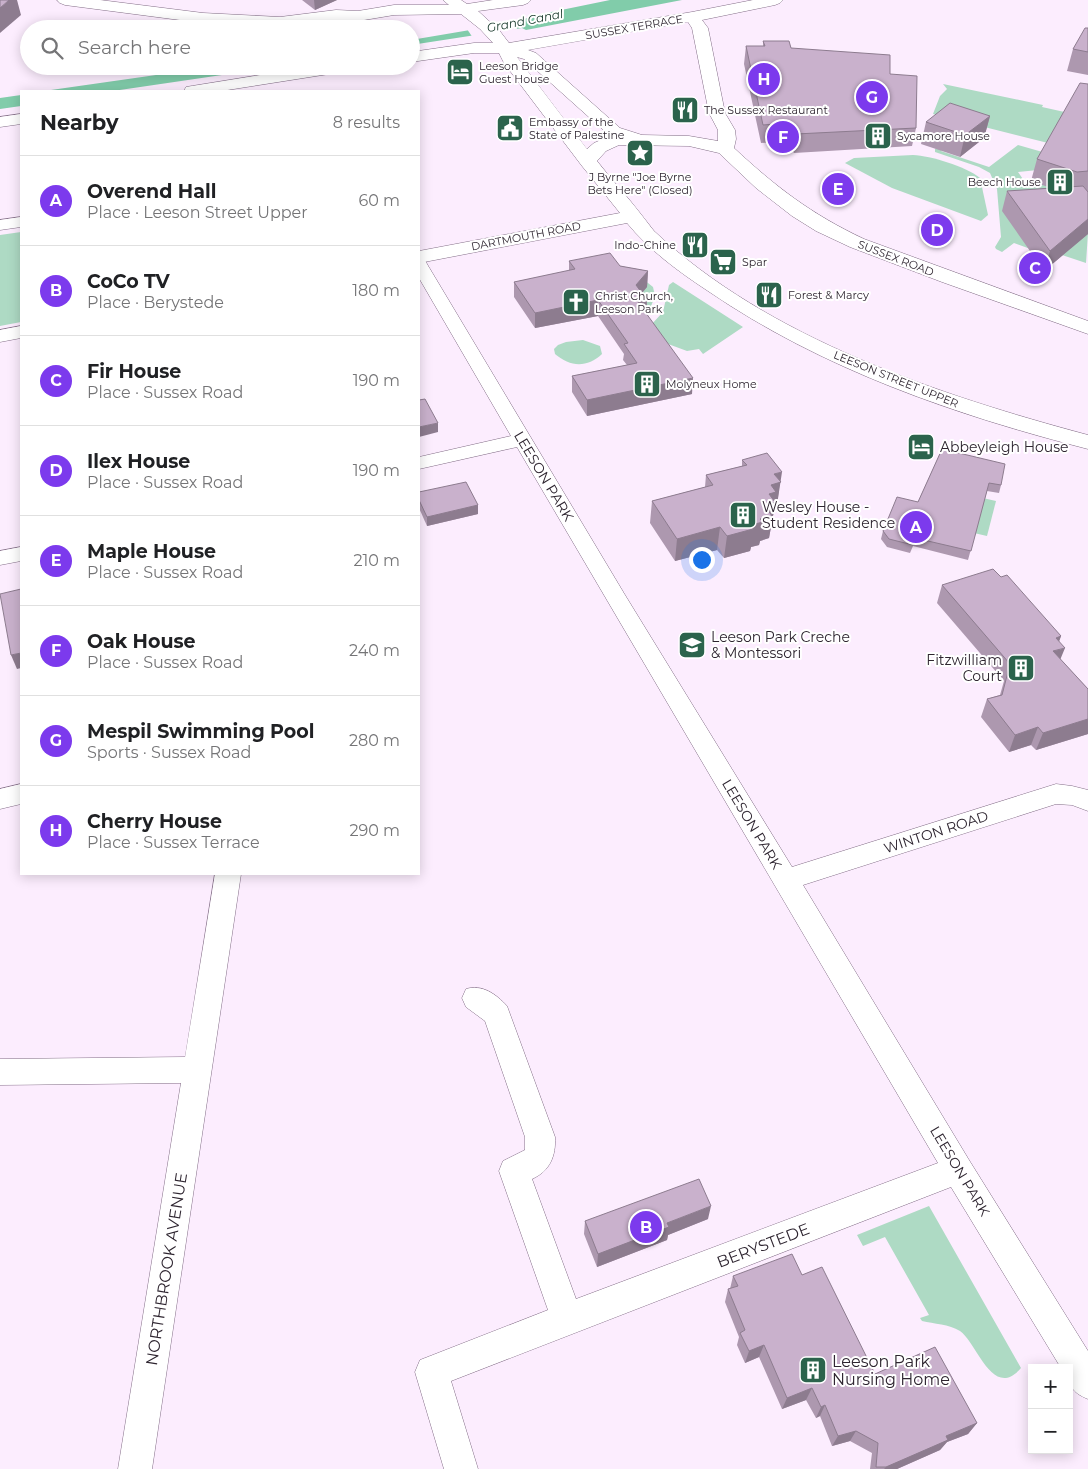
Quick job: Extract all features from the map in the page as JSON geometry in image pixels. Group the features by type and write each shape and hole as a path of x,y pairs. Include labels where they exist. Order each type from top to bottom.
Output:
{"main road":[{"path":"65,0 178,15 238,20"},
{"path":"451,0 472,14 502,43 530,56 614,132 636,139"},
{"path":"296,20 336,15 358,16 394,10 472,14 523,0"},
{"path":"692,17 775,0"},
{"path":"336,15 364,2 394,10"},
{"name":"SUSSEX TERRACE","path":"502,43 692,17 700,28 717,113 725,124 730,138 725,149"},
{"path":"420,56 502,43"},
{"name":"LEESON STREET UPPER","path":"502,43 510,60 588,162 647,233 693,272 775,325 844,359 933,396 998,417 1088,442"},
{"path":"198,90 292,75"},
{"path":"689,140 708,130 717,113"},
{"path":"0,122 20,119"},
{"path":"588,162 590,156 609,142 616,140 689,140 725,149"},
{"name":"SUSSEX ROAD","path":"725,149 762,184 798,212 823,228 940,275 1088,328"},
{"name":"DARTMOUTH ROAD","path":"420,257 633,216"},
{"path":"0,336 20,332"}],"street":[{"path":"0,225 20,222"},
{"name":"LEESON PARK","path":"420,266 958,1170 1088,1382"},
{"path":"420,463 522,440"},
{"path":"0,558 20,554"},
{"path":"0,799 20,794"},
{"name":"WINTON ROAD","path":"785,880 1056,794 1078,796 1088,801"},
{"name":"NORTHBROOK AVENUE","path":"134,1469 228,875"},
{"path":"476,998 492,1008 497,1015 540,1137 539,1155 533,1164 514,1171 567,1319"},
{"path":"0,1072 197,1070"},
{"name":"BERYSTEDE","path":"461,1469 432,1372 958,1170"}],"shaded area":[{"path":"943,84 1043,105 1042,107 1069,113 1088,153 933,114 940,96 947,89"},
{"path":"946,142 941,151 989,167 1018,145 1088,165 1018,172 1025,182 1047,180 1088,233 1086,263 1062,255 1058,259 1014,243 1002,252 996,249 995,247 1001,237 997,189 990,173 979,167 935,152 935,149"},
{"path":"913,155 948,162 966,169 980,178 988,215 981,221 892,188 845,163 854,158"},
{"path":"20,232 20,322 0,326 0,235"},
{"path":"616,268 643,279 653,287 655,296 648,314 646,315"},
{"path":"673,282 743,327 703,354 699,349 687,351 660,341 627,351 663,312 669,285"},
{"path":"583,340 600,346 602,354 590,362 578,364 567,361 555,354 554,349 558,345"},
{"path":"952,491 996,501 987,536 917,520"},
{"path":"929,1206 1021,1368 1011,1376 1002,1378 994,1374 960,1331 922,1321 920,1318 929,1315 885,1237 863,1246 857,1235"}],"water":[{"name":"Grand Canal","path":"610,0 682,0 526,30 522,28 420,44 420,38 517,22 532,16"},
{"path":"156,75 222,75 120,90 51,90"},
{"path":"20,95 20,106 0,109 0,98"}],"pier":[{"path":"510,21 519,31 473,38 467,29"}],"building":[{"path":"0,0 9,0 0,8"},
{"path":"1085,28 1088,28 1088,52 1073,49"},
{"path":"763,41 789,41 791,48 890,55 890,74 917,76 916,128 796,134 789,123 763,125 746,46 765,46"},
{"path":"1080,83 1088,84 1088,171 1077,172 1037,159"},
{"path":"950,103 990,116 965,135 926,122"},
{"path":"1083,186 1088,192 1088,219 1050,251 1007,191"},
{"path":"610,253 620,266 648,271 636,285 647,300 638,302 693,378 587,400 572,376 637,363 624,344 628,343 598,300 535,313 514,282 575,269 569,261"},
{"path":"425,399 438,423 420,427 420,400"},
{"path":"942,449 1005,464 1001,485 989,483 971,551 915,538 913,545 889,539 883,531 897,497 918,502"},
{"path":"767,453 782,472 774,474 781,482 771,485 776,492 769,494 775,502 770,504 773,507 767,509 772,516 760,519 763,522 751,525 753,529 727,536 720,527 677,539 652,501 713,485 706,475 747,465 742,460"},
{"path":"466,482 478,505 427,517 420,502 420,492"},
{"name":"Fitzwilliam Court","path":"993,569 1001,577 1007,575 1061,636 1056,638 1065,648 1053,651 1088,689 1088,719 1043,733 1038,727 1015,735 987,699 1002,695 1010,664 942,585"},
{"path":"20,589 20,653 11,655 0,594"},
{"path":"699,1179 711,1206 667,1223 669,1227 598,1254 585,1221"},
{"name":"Leeson Park Nursing Home","path":"792,1254 802,1275 822,1267 875,1374 935,1347 977,1423 946,1436 948,1440 886,1467 876,1467 878,1443 856,1431 838,1436 825,1405 821,1407 812,1388 787,1398 764,1345 749,1351 740,1333 745,1330 728,1289 738,1286 733,1276"}],"place":[{"name":"Leeson Bridge Guest House","path":"460,72"},
{"name":"Cherry House","path":"764,79"},
{"name":"Mespil Swimming Pool","path":"872,97"},
{"name":"The Sussex Restaurant","path":"685,110"},
{"name":"Embassy of the State of Palestine","path":"510,128"},
{"name":"Sycamore House","path":"878,136"},
{"name":"Oak House","path":"783,137"},
{"name":"J Byrne \"Joe Byrne Bets Here\" (Closed)","path":"640,153"},
{"name":"Beech House","path":"1060,182"},
{"name":"Maple House","path":"838,189"},
{"name":"Ilex House","path":"937,230"},
{"name":"Indo-Chine","path":"695,245"},
{"name":"Spar","path":"723,262"},
{"name":"Fir House","path":"1035,268"},
{"name":"Forest & Marcy","path":"769,295"},
{"name":"Christ Church, Leeson Park","path":"576,302"},
{"name":"Molyneux Home","path":"647,384"},
{"name":"Abbeyleigh House","path":"921,447"},
{"name":"Wesley House - Student Residence","path":"743,515"},
{"name":"Overend Hall","path":"916,527"},
{"name":"Leeson Park Creche & Montessori","path":"692,645"},
{"name":"Fitzwilliam Court","path":"1021,668"},
{"name":"CoCo TV","path":"646,1227"},
{"name":"Leeson Park Nursing Home","path":"813,1370"}]}
